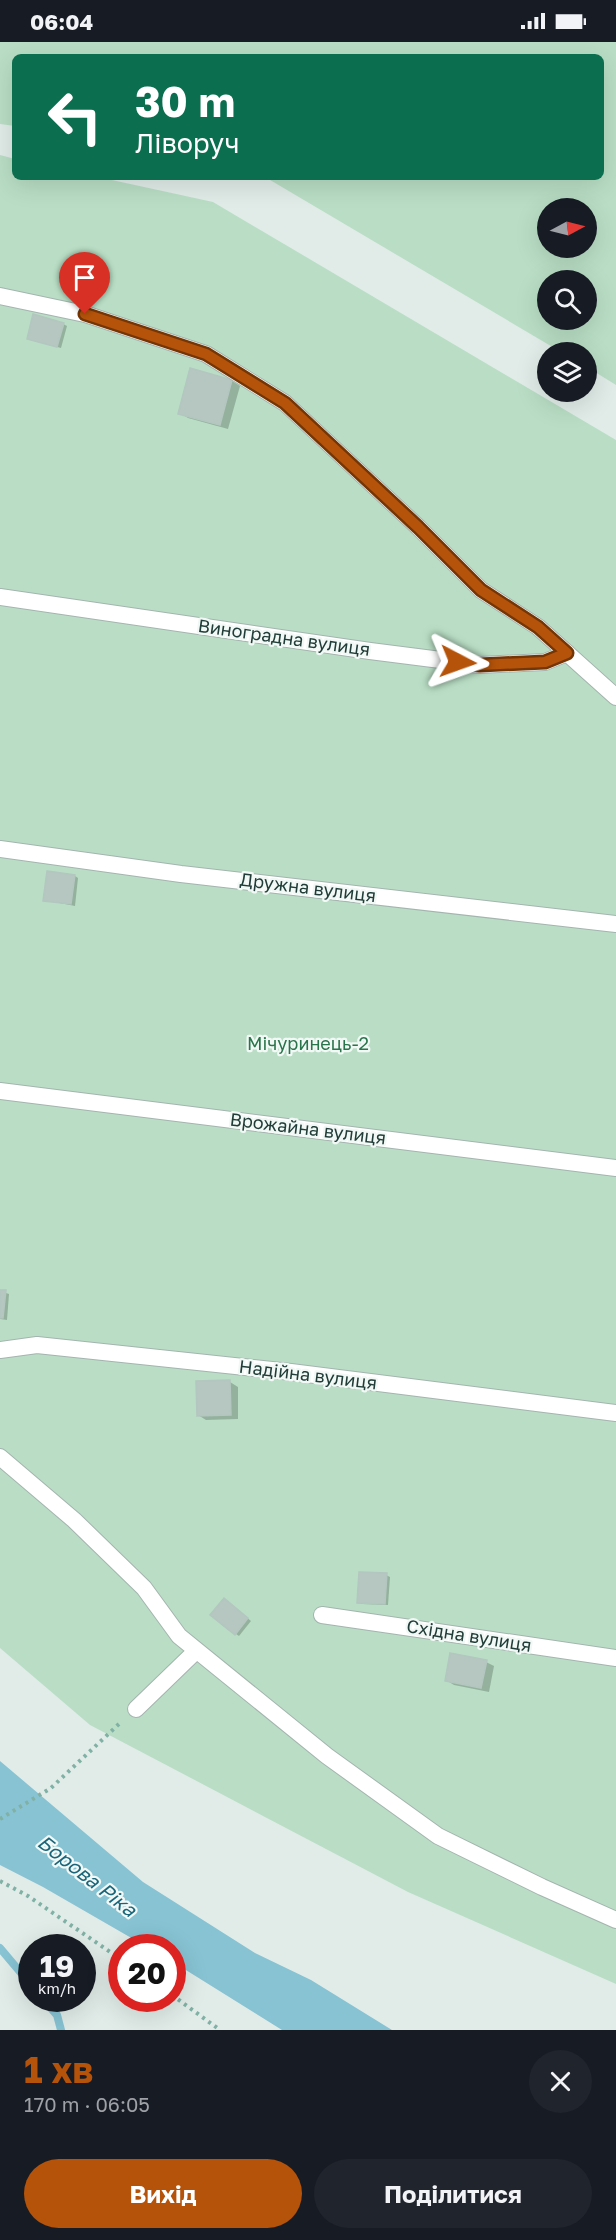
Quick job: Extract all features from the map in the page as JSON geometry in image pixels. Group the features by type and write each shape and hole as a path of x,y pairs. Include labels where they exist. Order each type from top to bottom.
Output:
{"lane":[{"path":"1,294 85,314 206,354 285,403 418,527 481,590 538,627 616,697"},
{"name":"Виноградна вулиця","path":"0,597 480,665 545,662 567,653"},
{"name":"Дружна вулиця","path":"0,849 181,874 616,924"},
{"name":"Врожайна вулиця","path":"0,1091 616,1168"},
{"name":"Надійна вулиця","path":"0,1350 37,1345 303,1373 616,1413"},
{"path":"0,1457 74,1520 144,1588 179,1636 327,1756 438,1836 616,1920"},
{"name":"Східна вулиця","path":"322,1615 616,1658"},
{"path":"136,1708 196,1651"}],"path":[{"path":"0,1819 51,1788 136,1708"},
{"path":"0,1881 28,1896 108,1950"},
{"path":"186,2005 220,2030"}],"green space":[{"path":"0,42 616,42 616,385 597,373 597,342 544,342 270,180 604,180 604,54 12,54 12,126 0,124"},
{"name":"Мічуринець-2","path":"0,155 12,158 12,180 112,180 213,202 537,393 537,402 552,402 616,440 616,1984 408,1892 90,1725 0,1648"}],"water":[{"name":"Борова Ріка","path":"0,1761 143,1882 255,1953 311,1980 392,2030 282,2030 186,1970 186,1934 124,1934 0,1865"}],"building":[{"path":"33,314 64,323 57,347 27,339"},
{"path":"190,368 232,380 220,425 178,414"},
{"path":"47,871 75,875 71,904 43,901"},
{"path":"0,1290 6,1290 3,1318 0,1318"},
{"path":"230,1380 231,1415 197,1416 196,1381"},
{"path":"359,1572 387,1573 385,1604 357,1603"},
{"path":"224,1598 248,1618 235,1635 210,1615"},
{"path":"450,1653 487,1660 481,1688 445,1681"}],"waterway":[{"path":"0,1948 18,1969"},
{"path":"54,2012 61,2030"}],"route":[{"path":"85,314 206,354 285,403 352,464 481,590 538,627 567,653 545,662 480,665 458,662"}]}
